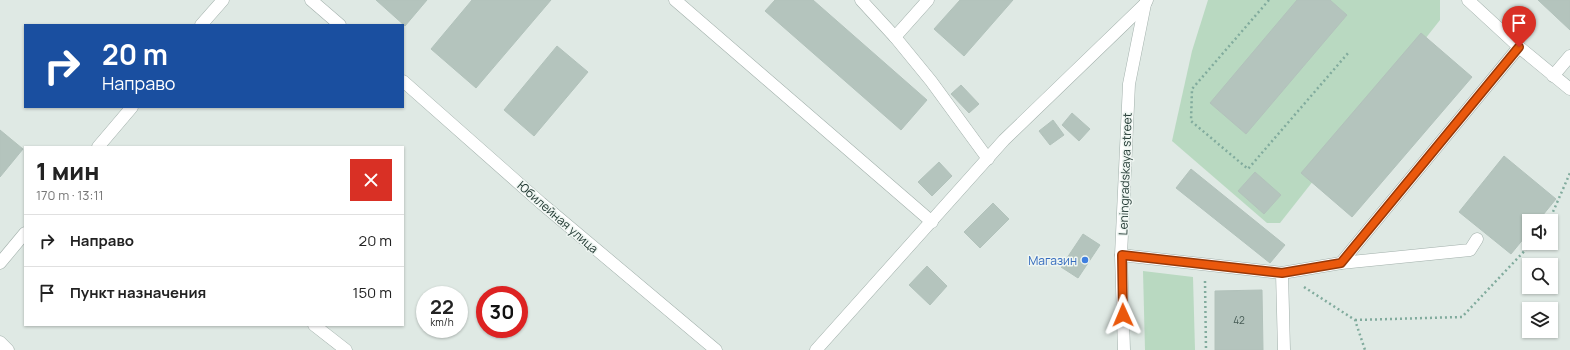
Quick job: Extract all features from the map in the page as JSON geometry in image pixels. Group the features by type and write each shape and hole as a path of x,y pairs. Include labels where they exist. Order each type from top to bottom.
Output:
{"street":[{"path":"202,24 223,0"},
{"path":"311,0 339,24"},
{"path":"675,0 932,222"},
{"path":"861,0 895,37 931,81 988,159"},
{"path":"895,37 928,0"},
{"path":"1468,0 1519,47 1570,89"},
{"path":"816,350 1004,140 1146,2"},
{"name":"Leningradskaya street","path":"1124,350 1122,255 1129,84 1146,2"},
{"path":"1341,263 1519,47"},
{"path":"1553,76 1570,56"},
{"name":"Юбилейная улица","path":"404,82 558,218 716,350"},
{"path":"99,146 131,108"},
{"path":"0,263 24,234"},
{"path":"1122,255 1282,273 1341,263 1470,250 1477,240"},
{"path":"1282,273 1284,350"},
{"path":"315,326 346,350"},
{"path":"0,342 8,350"}],"path":[{"path":"1269,0 1192,89 1190,122 1248,169 1349,52"},
{"path":"1552,214 1570,173"},
{"path":"1282,273 1355,320 1462,317 1525,250"},
{"path":"1205,265 1206,350"},
{"path":"1355,320 1365,350"}],"green space":[{"path":"1208,0 1440,0 1440,20 1280,223 1267,223 1172,141 1192,51"},
{"path":"1143,271 1193,277 1195,350 1145,350"}],"building":[{"path":"376,0 427,0 405,26"},
{"path":"472,0 551,0 476,88 431,49"},
{"path":"775,0 813,0 927,100 901,130 765,11"},
{"path":"960,0 1013,0 964,56 934,29"},
{"path":"1297,0 1330,0 1347,15 1246,134 1210,103"},
{"path":"1538,0 1570,0 1570,30"},
{"path":"1421,33 1472,77 1352,217 1301,173"},
{"path":"557,46 588,72 534,136 504,110"},
{"path":"961,85 979,104 969,113 951,94"},
{"path":"1072,113 1090,129 1079,141 1062,125"},
{"path":"1053,120 1064,135 1050,145 1039,131"},
{"path":"0,130 23,149 0,177"},
{"path":"1504,156 1556,199 1544,214 1522,214 1522,241 1511,254 1459,212"},
{"path":"939,162 952,176 932,196 918,182"},
{"path":"1191,169 1285,245 1270,263 1176,188"},
{"path":"1255,172 1281,195 1264,214 1238,191"},
{"path":"993,203 1009,219 980,248 964,232"},
{"path":"1083,234 1100,245 1078,278 1061,267"},
{"path":"927,266 947,286 930,305 909,285"},
{"path":"1262,290 1263,350 1215,350 1215,291"}],"place":[{"name":"Магазин","path":"1085,260"}],"route":[{"path":"1123,315 1122,255 1282,273 1341,263 1519,47"}]}
